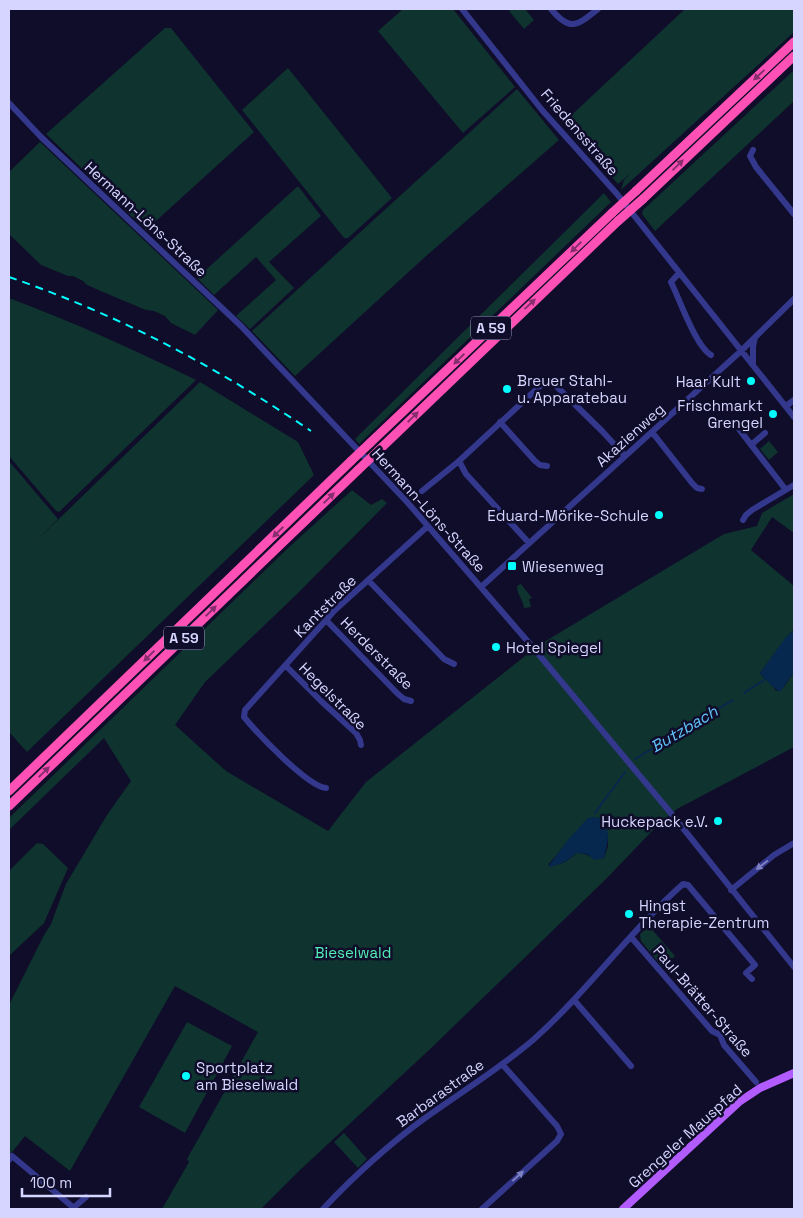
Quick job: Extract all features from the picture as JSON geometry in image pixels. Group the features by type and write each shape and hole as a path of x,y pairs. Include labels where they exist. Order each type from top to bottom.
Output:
{"highway":[{"name":"A 59","path":"9,791 370,443 794,42"},
{"name":"A 59","path":"9,806 618,221 794,56"}],"main road":[{"name":"Grengeler Mauspfad","path":"623,1209 740,1102 760,1088 794,1073"}],"street":[{"name":"Friedensstraße","path":"462,9 542,110 617,194 794,417"},
{"path":"551,9 563,22 572,24 586,18 598,9"},
{"name":"Hermann-Löns-Straße","path":"9,103 41,137 241,326 354,444 428,526 670,812 794,967"},
{"path":"753,150 750,156 756,167 794,214"},
{"path":"679,273 671,282 696,337 706,352 711,355"},
{"name":"Akazienweg","path":"481,588 741,351 794,299"},
{"path":"752,365 755,337"},
{"path":"422,491 459,461 540,386 550,380 602,430 625,456"},
{"path":"786,406 794,400"},
{"path":"500,422 540,465 546,466"},
{"path":"735,424 786,490"},
{"path":"652,432 692,483 697,488 702,489"},
{"path":"751,445 765,434"},
{"path":"459,461 466,474 529,543"},
{"path":"744,520 746,515 752,510 794,485"},
{"name":"Kantstraße","path":"326,788 316,786 286,760 244,717 245,710 326,620 428,526"},
{"path":"368,580 444,659 454,664"},
{"name":"Herderstraße","path":"326,620 398,694 404,699 411,701"},
{"name":"Hegelstraße","path":"286,666 356,733 361,745"},
{"path":"731,890 774,855 794,843"},
{"name":"Barbarastraße","path":"323,1209 396,1141 423,1119 502,1064 534,1039 574,1000 660,904 683,884 688,885 755,965 746,973 752,979"},
{"name":"Paul-Brätter-Straße","path":"631,937 712,1031 720,1035 724,1045 756,1082"},
{"path":"574,1000 631,1066"},
{"path":"482,1209 557,1141 561,1134 557,1126 502,1064"},
{"path":"9,1160 12,1156 73,1208 86,1197"}],"green space":[{"path":"403,9 453,9 515,87 463,133 378,31"},
{"path":"512,9 525,9 534,20 524,29 509,11"},
{"path":"685,9 794,9 794,32 621,190 624,180 631,173 618,184 563,123"},
{"path":"165,28 171,28 254,132 146,230 46,134"},
{"path":"288,68 392,198 348,238 344,238 242,110"},
{"path":"794,70 794,101 655,231 642,214 643,210"},
{"path":"517,89 559,140 425,257 295,376 252,331"},
{"path":"40,142 218,310 195,335 171,323 165,316 154,311 146,310 87,285 73,276 68,276 41,265 9,234 9,172"},
{"path":"298,186 321,216 269,262 294,288 250,329 236,316 276,280 256,257 214,295 197,278"},
{"path":"604,193 611,202 359,444 355,439"},
{"path":"9,298 104,337 196,380 59,512 56,511 9,456"},
{"path":"200,382 298,442 314,475 27,752 9,732 9,461 58,519 33,544"},
{"path":"769,441 778,452 769,460 760,449"},
{"name":"Bieselwald","path":"352,490 371,505 382,499 387,503 297,594 205,682 175,725 226,771 328,831 366,782 539,645 724,534 757,526 762,513 794,494 794,533 772,517 751,550 794,586 794,630 760,673 776,691 784,687 794,672 794,747 677,809 656,827 605,880 261,1209 162,1209 189,1162 187,1159 258,1032 175,986 70,1171 25,1136 9,1156 9,1005 51,924 66,884 107,815 131,781 104,738 9,830 9,818 286,550","holes":["588,818 604,821 608,837 608,846 604,858 595,858 576,853 564,862 548,865"]},
{"path":"521,584 532,598 529,599 531,607 524,608 517,589 517,586"},
{"path":"37,843 43,844 68,868 44,923 9,956 9,871"},
{"path":"649,926 675,956 662,967 641,941 640,934"},
{"name":"Sportplatz am Bieselwald","path":"187,1022 232,1046 185,1133 139,1107"},
{"path":"344,1133 367,1159 358,1168 334,1142"}],"water":[{"path":"794,630 794,672 780,692 760,673 786,637"},
{"path":"588,818 602,818 607,829 608,838 604,858 595,860 587,854 576,853 564,862 548,867 567,841"}],"waterway":[{"name":"Butzbach","path":"744,693 764,680"},
{"name":"Butzbach","path":"635,759 733,700"},
{"name":"Butzbach","path":"595,813 625,772"}],"railway":[{"path":"9,277 128,325 239,385 311,431"}],"place":[{"name":"Haar Kult","path":"751,381"},
{"name":"Breuer Stahl- u. Apparatebau","path":"507,389"},
{"name":"Frischmarkt Grengel","path":"773,414"},
{"name":"Eduard-Mörike-Schule","path":"659,515"},
{"name":"Wiesenweg","path":"512,566"},
{"name":"Hotel Spiegel","path":"496,647"},
{"name":"Huckepack e.V.","path":"718,821"},
{"name":"Hingst Therapie-Zentrum","path":"629,914"},
{"name":"Sportplatz am Bieselwald","path":"186,1076"}]}
